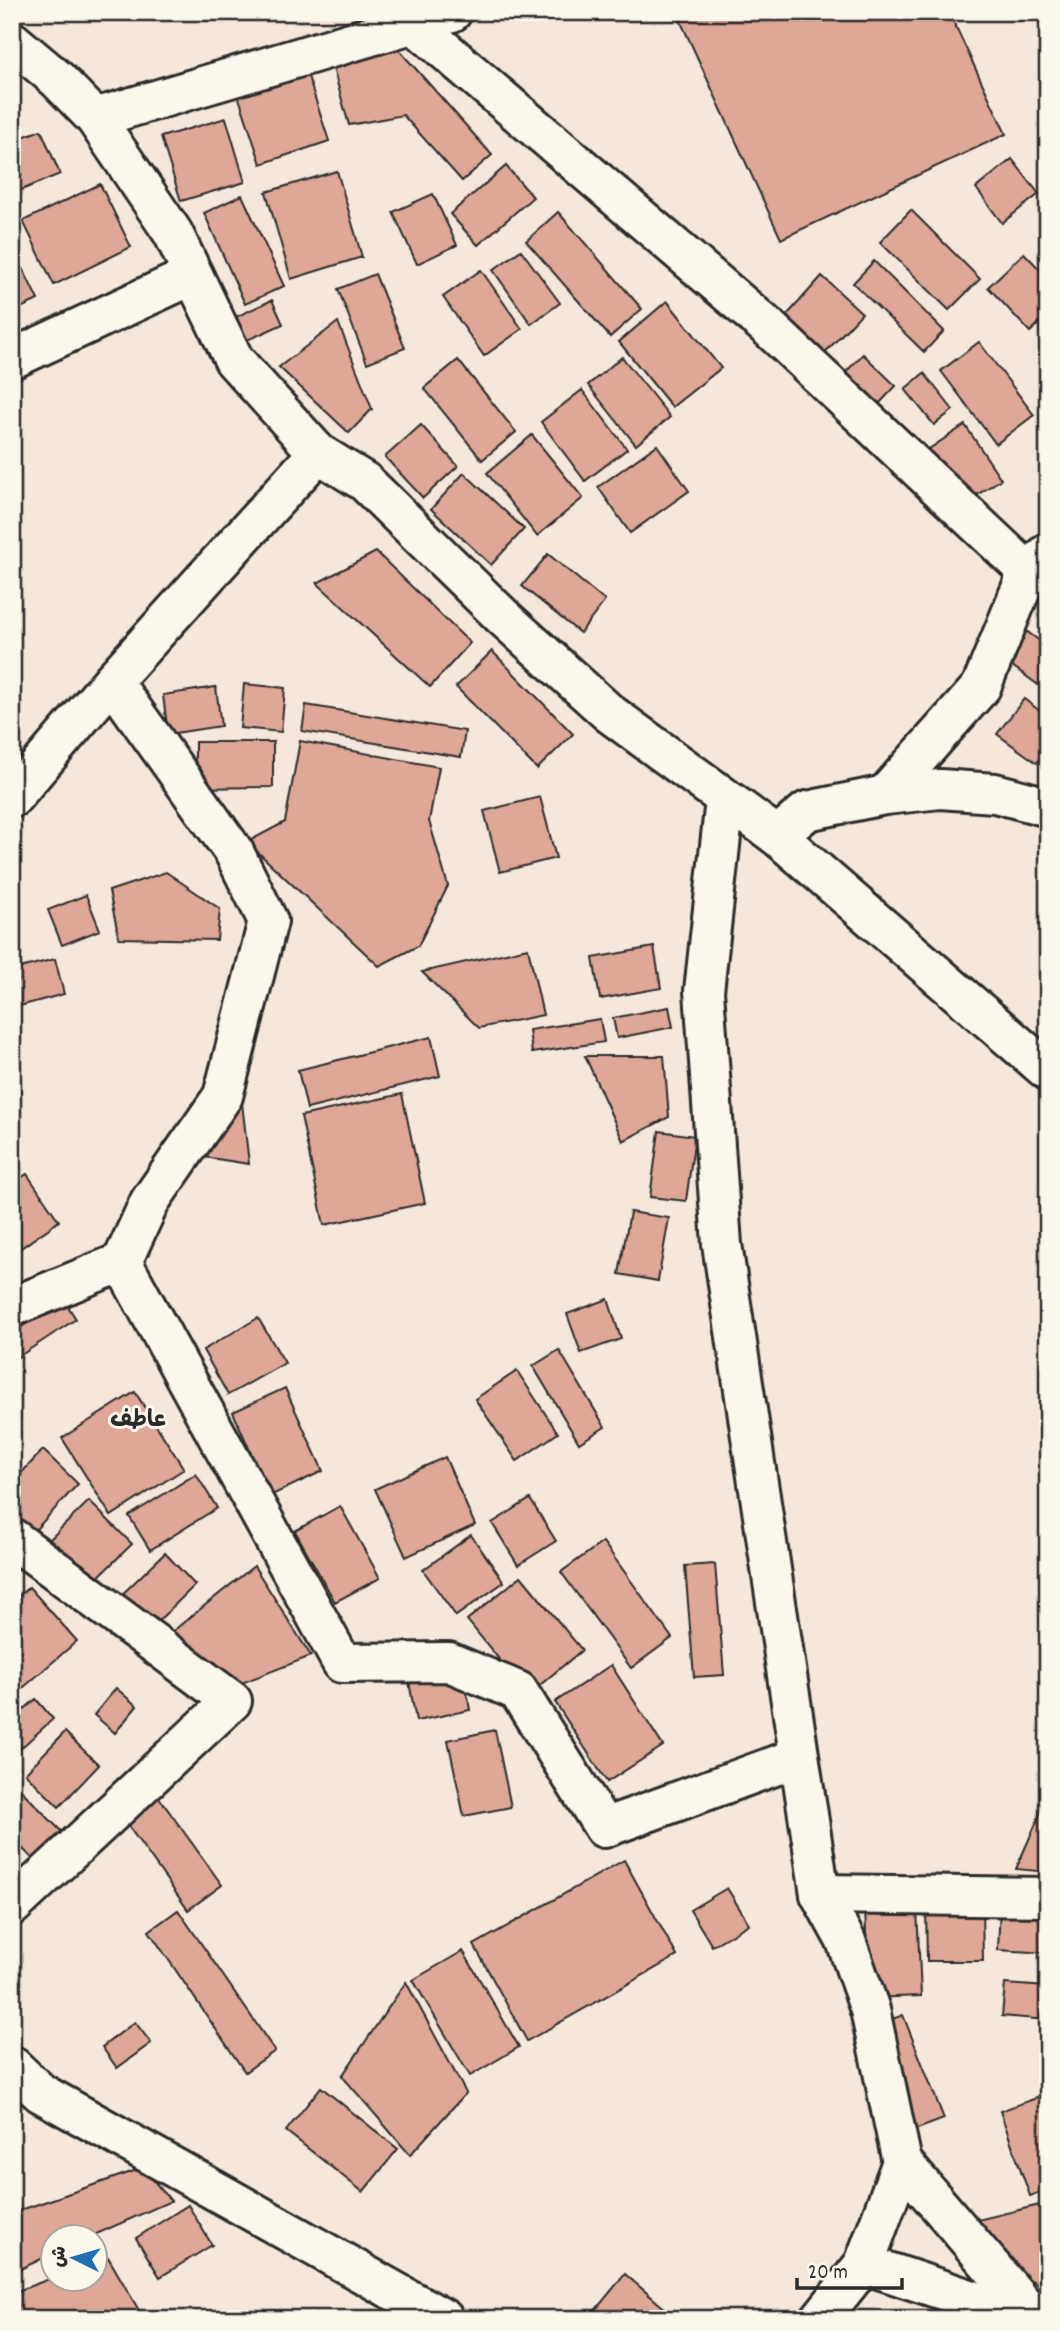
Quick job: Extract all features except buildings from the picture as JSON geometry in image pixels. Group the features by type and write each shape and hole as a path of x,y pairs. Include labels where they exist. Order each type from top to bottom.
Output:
{"street":[{"path":"95,118 452,12"},
{"path":"414,23 1038,563 981,687 885,795"},
{"path":"12,41 57,79 95,118 173,233 234,360 318,453 365,482 503,617 609,713 777,836 1048,1071"},
{"path":"12,359 193,275"},
{"path":"12,797 112,681 318,453"},
{"path":"12,1307 122,1262 150,1201 223,1096 268,921 234,852 112,681"},
{"path":"777,836 807,811 885,795 940,789 995,793 1048,807"},
{"path":"725,800 704,991 722,1244 820,1894 846,1941 870,2010 902,2162 1036,2319"},
{"path":"122,1262 342,1663 449,1662 518,1691 604,1828 799,1757"},
{"path":"12,1538 232,1701 12,1906"},
{"path":"820,1894 1048,1896"},
{"path":"12,2066 41,2093 444,2319"},
{"path":"820,2319 864,2264 902,2162"},
{"path":"864,2264 1030,2319"}],"district":[{"name":"عاطف","path":"138,1418"}]}
